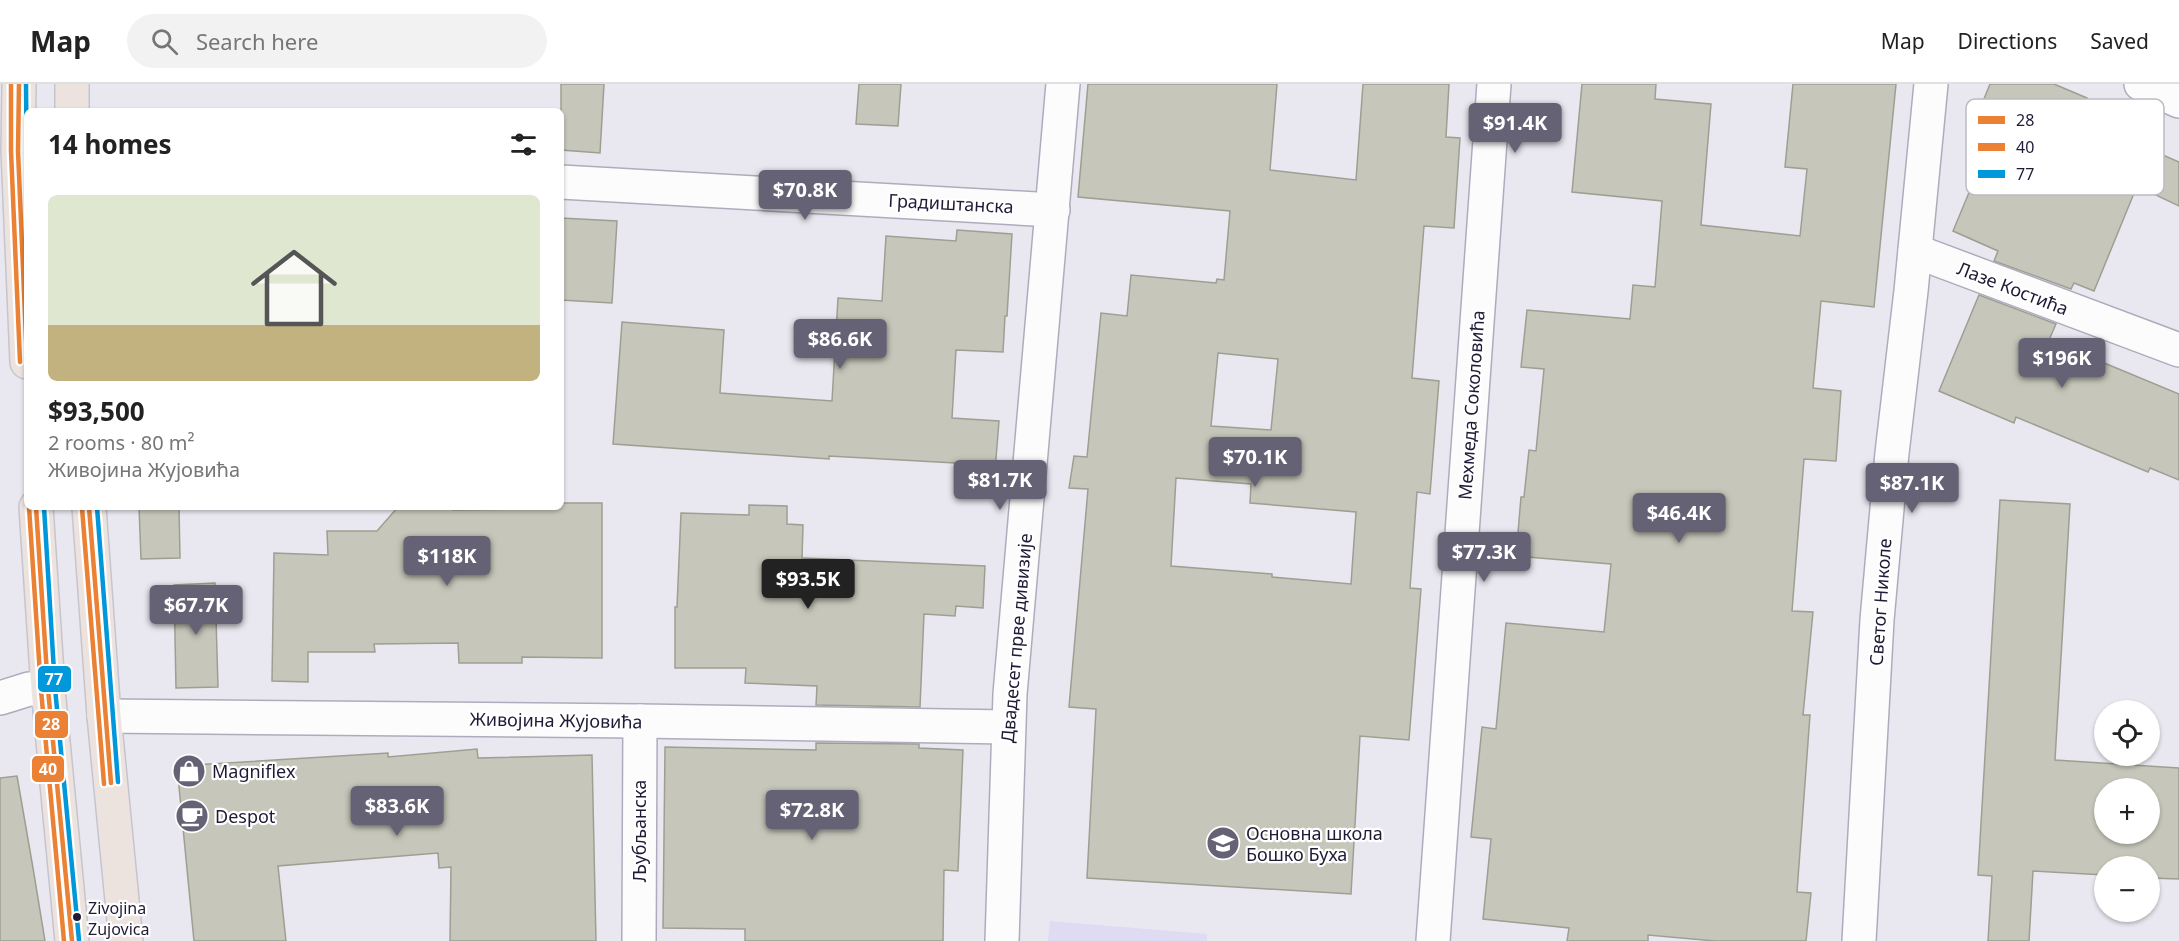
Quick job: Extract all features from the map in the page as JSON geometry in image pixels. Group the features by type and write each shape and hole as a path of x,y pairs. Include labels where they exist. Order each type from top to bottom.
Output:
{"main road":[{"path":"19,84 15,151 24,309"},
{"path":"72,84 72,108"},
{"path":"36,510 48,689 72,941"},
{"path":"89,510 104,716 126,941"}],"street":[{"name":"Двадесет прве дивизије","path":"1002,941 1008,727 1063,84"},
{"name":"Мехмеда Соколовића","path":"1433,941 1494,84"},
{"name":"Светог Николе","path":"1859,941 1877,620 1892,453 1931,84"},
{"path":"2141,84 2179,101"},
{"name":"Градиштанска","path":"564,182 1053,210"},
{"name":"Лазе Костића","path":"1915,250 2179,350"},
{"path":"0,698 29,689 48,689"},
{"name":"Живојина Жујовића","path":"104,716 1008,727"},
{"name":"Љубљанска","path":"639,721 639,941"}],"shaded area":[{"path":"1050,921 1207,934 1207,941 1048,941"}],"building":[{"path":"561,84 604,84 600,153 564,150 564,108 561,108"},
{"path":"859,84 901,84 898,126 856,124"},
{"path":"1088,84 1277,84 1270,170 1356,180 1363,84 1449,84 1446,137 1460,138 1454,228 1424,226 1412,378 1439,381 1430,494 1417,492 1410,588 1421,589 1409,740 1360,736 1351,894 1087,878 1096,709 1069,707 1088,489 1069,488 1074,456 1087,457 1101,313 1127,316 1131,275 1216,283 1217,279 1224,280 1230,211 1078,197","holes":["1218,353 1278,359 1271,430 1211,426","1176,478 1251,484 1250,503 1356,512 1351,584 1272,577 1272,574 1171,566"]},
{"path":"1582,84 1656,84 1655,99 1711,104 1701,225 1800,236 1807,169 1785,167 1793,84 1896,84 1874,307 1821,301 1813,388 1841,391 1836,461 1804,459 1792,611 1813,612 1803,715 1810,715 1797,892 1811,893 1806,941 1715,941 1648,935 1648,941 1567,941 1569,928 1483,919 1491,839 1471,837 1482,727 1496,729 1506,623 1604,632 1611,564 1516,556 1521,497 1524,497 1529,450 1536,451 1544,369 1521,367 1527,310 1630,319 1633,285 1655,287 1662,201 1572,192"},
{"path":"1990,84 2054,84 2087,98 2087,99 1984,99"},
{"path":"2164,155 2179,162 2179,206 2156,195 2164,195"},
{"path":"1968,195 2133,195 2094,291 2074,283 2071,289 1994,261 1998,251 1953,231"},
{"path":"564,218 617,221 612,303 564,300"},
{"path":"957,230 1012,234 1003,352 956,350 952,418 999,421 995,471 955,468 955,463 829,456 829,459 613,444 622,322 724,330 720,393 832,401 838,298 882,301 886,236 956,241"},
{"path":"1979,295 2056,324 2049,340 2179,394 2179,480 2150,468 2148,472 2016,417 2014,423 1939,391"},
{"path":"2000,500 2070,504 2055,760 2094,763 2094,766 2179,768 2179,879 2160,878 2160,856 2094,856 2094,874 2033,871 2029,941 1988,941 1992,876 1978,875"},
{"path":"564,503 602,503 602,658 522,657 522,663 459,663 458,643 374,644 375,652 308,652 308,682 272,681 274,553 328,555 327,531 377,531 395,510 564,510"},
{"path":"749,505 787,506 787,524 803,525 802,558 985,566 983,608 956,606 955,616 924,614 920,707 816,705 817,686 745,683 746,668 675,668 675,607 677,607 681,513 749,515"},
{"path":"139,510 179,510 180,558 141,559"},
{"path":"215,583 218,687 176,688 174,585"},
{"path":"816,743 919,744 919,748 963,750 958,871 944,870 943,941 745,941 745,929 663,928 665,747 816,750"},
{"path":"477,749 478,758 592,755 596,941 450,941 451,867 439,868 438,853 278,866 286,941 194,941 177,766 388,753 388,757"},
{"path":"17,776 45,941 0,941 0,778"}],"transit line":[{"name":"40","path":"11,84 11,151 20,362"},
{"name":"28","path":"19,84 18,151 24,292"},
{"name":"77","path":"26,84 26,108"},
{"name":"40","path":"29,510 41,690 64,941"},
{"name":"28","path":"36,510 48,689 72,941"},
{"name":"77","path":"44,510 55,688 79,940"},
{"name":"40","path":"82,510 104,784"},
{"name":"28","path":"89,510 111,783"},
{"name":"77","path":"97,510 118,782"}],"place":[{"name":"Magniflex","path":"189,771"},
{"name":"Despot","path":"192,816"},
{"name":"Основна школа Бошко Буха","path":"1223,843"},
{"name":"Zivojina Zujovica","path":"77,917"}]}
